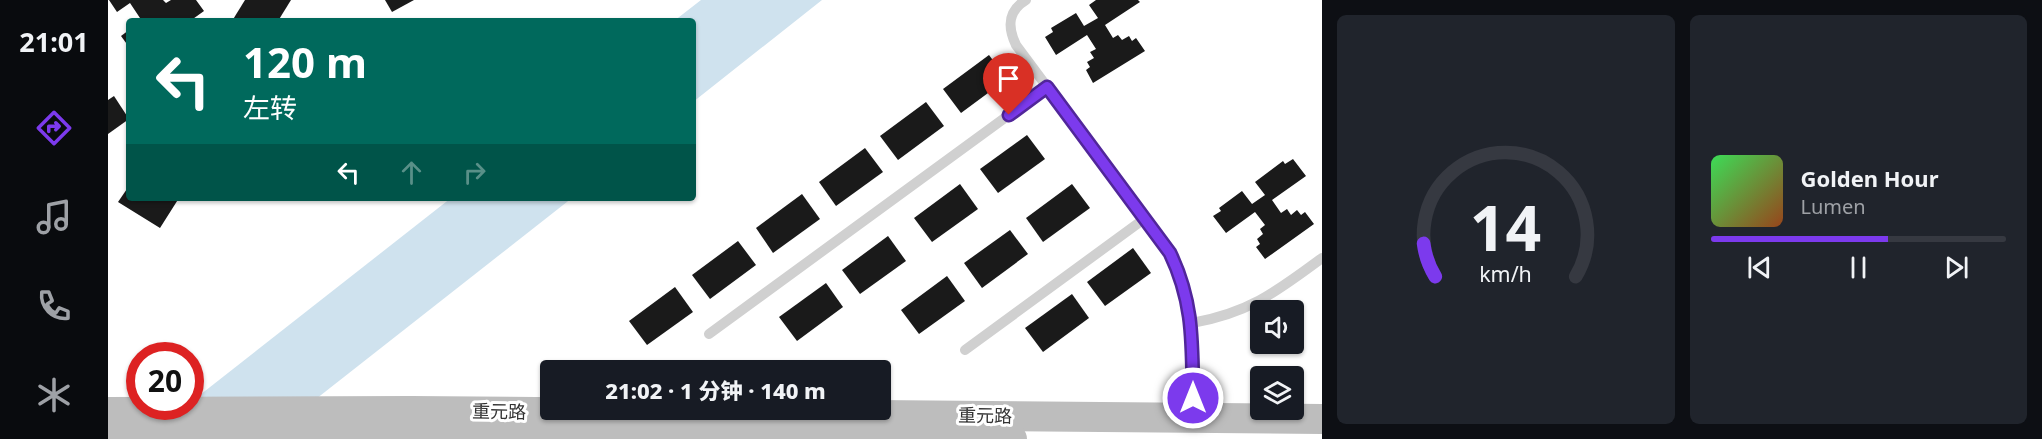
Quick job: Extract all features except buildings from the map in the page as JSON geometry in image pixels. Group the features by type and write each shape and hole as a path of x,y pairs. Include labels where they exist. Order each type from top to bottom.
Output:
{"street":[{"name":"重元路","path":"108,412 405,424 1012,439"},
{"name":"重元路","path":"108,439 405,424 1322,419"}],"lane":[{"path":"1026,0 1016,6 1010,18 1010,32 1047,87 1164,244 1179,272 1192,324 1193,418"},
{"path":"709,334 1047,87"},
{"path":"965,350 1144,219"},
{"path":"1192,324 1224,318 1255,305 1322,258"}],"water":[{"path":"701,0 822,0 696,100 696,18 678,18"},
{"path":"447,201 568,201 265,439 204,408 204,392"}],"route":[{"path":"1009,115 1047,87 1170,253 1186,292 1191,313 1193,398"}]}
